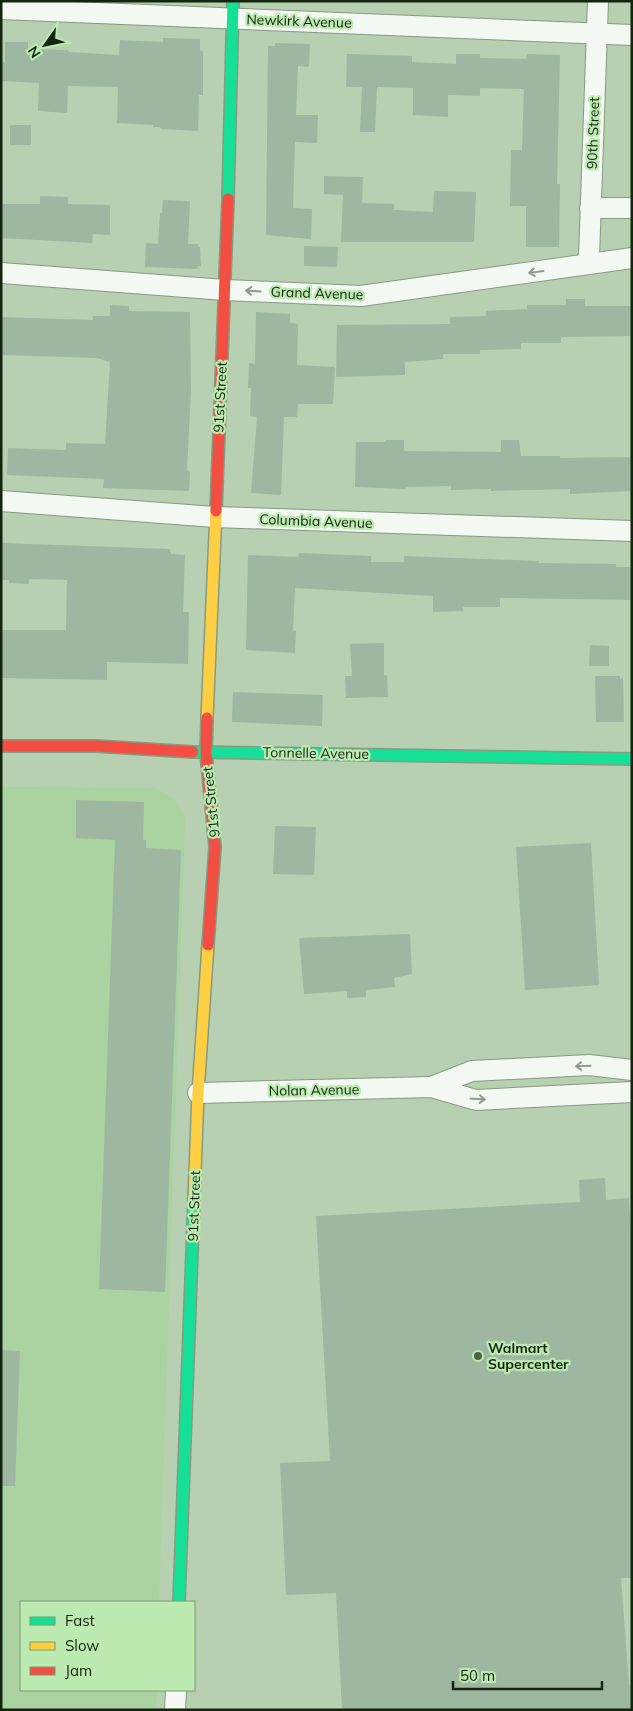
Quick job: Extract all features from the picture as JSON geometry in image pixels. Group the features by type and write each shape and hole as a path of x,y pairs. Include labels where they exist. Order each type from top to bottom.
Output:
{"street":[{"name":"90th Street","path":"584,264 589,257 598,1"},
{"name":"Newkirk Avenue","path":"1,9 233,10 632,35"},
{"name":"91st Street","path":"179,1601 198,1093 215,847 206,752 225,290 233,10"},
{"path":"590,208 632,208"},
{"name":"Grand Avenue","path":"1,273 225,290 361,296 632,258"},
{"name":"Columbia Avenue","path":"1,501 215,517 632,531"},
{"name":"Tonnelle Avenue","path":"1,746 96,746 206,752 632,759"},
{"name":"Nolan Avenue","path":"431,1088 472,1072 589,1065 632,1070"},
{"name":"Nolan Avenue","path":"198,1093 431,1088 476,1100 632,1092"},
{"path":"175,1710 176,1691"}],"shaded area":[{"path":"1,787 156,788 176,800 185,819 159,1601 20,1601 20,1691 157,1691 156,1710 1,1710"}],"building":[{"path":"163,38 200,39 200,50 203,51 203,95 199,95 198,131 161,129 160,127 153,127 153,125 117,123 118,87 68,86 67,113 38,111 39,83 1,81 1,62 5,62 5,42 28,42 28,49 68,50 69,52 119,55 120,40 163,42"},
{"path":"275,43 310,44 309,67 298,66 296,115 318,115 317,143 295,142 293,208 312,209 311,239 266,235 268,46 275,46"},
{"path":"347,54 412,56 412,62 456,64 456,54 480,54 480,58 526,59 527,54 560,55 557,184 560,184 559,247 526,247 526,206 510,206 511,150 522,150 524,89 480,88 480,96 448,95 448,117 413,115 413,88 377,87 375,132 360,132 362,87 346,87"},
{"path":"10,125 31,125 31,145 10,145"},
{"path":"324,176 363,177 362,203 394,204 394,210 433,212 434,191 476,192 474,242 341,242 343,195 324,194"},
{"path":"40,196 68,197 68,204 110,205 110,235 93,234 92,243 1,238 1,204 40,204"},
{"path":"163,200 190,201 188,244 198,244 198,247 200,247 201,266 198,266 197,269 145,267 146,243 158,244 160,213 162,213"},
{"path":"304,246 338,247 337,267 304,266"},
{"path":"566,299 585,299 585,306 632,306 632,336 561,337 561,343 521,343 521,349 480,350 480,354 443,354 443,359 405,362 405,375 336,377 337,325 450,324 450,317 486,316 486,311 527,309 527,305 566,305"},
{"path":"110,305 129,306 129,311 190,312 191,390 187,470 190,472 189,491 103,488 104,479 7,475 8,448 66,450 66,443 105,444 110,362 97,358 1,355 1,317 93,320 93,316 110,316"},
{"path":"256,312 290,314 290,323 298,324 297,365 335,367 333,404 298,404 297,417 284,417 281,495 251,493 257,417 250,416 251,388 248,388 249,363 255,364"},
{"path":"386,440 404,440 404,451 501,452 501,440 519,440 521,456 560,456 560,458 632,457 632,491 570,494 570,489 491,491 491,489 451,490 451,486 406,487 406,489 355,487 356,442 386,442"},
{"path":"1,543 170,549 171,554 185,555 183,612 189,612 188,664 107,662 107,680 1,678 1,630 66,630 67,580 29,579 29,584 9,583 9,580 1,580"},
{"path":"299,553 371,556 371,562 404,562 404,556 539,561 539,563 616,564 616,567 632,567 632,600 500,598 500,607 463,607 463,611 433,612 433,596 295,588 293,630 296,631 295,653 246,650 248,555 298,557"},
{"path":"384,643 384,675 387,675 388,697 346,698 345,676 352,676 350,644"},
{"path":"590,645 609,646 609,666 589,666"},
{"path":"595,676 620,676 620,679 623,678 624,722 596,722"},
{"path":"233,692 323,695 322,726 232,722"},
{"path":"76,800 144,802 143,840 146,840 146,848 181,850 165,1292 99,1289 115,840 76,838"},
{"path":"275,826 316,827 314,875 273,874"},
{"path":"591,843 599,985 525,990 516,847"},
{"path":"410,934 412,974 394,978 395,987 366,990 366,997 347,998 347,991 304,994 299,938"},
{"name":"Walmart Supercenter","path":"605,1178 606,1200 629,1198 632,1251 632,1578 621,1578 629,1685 632,1684 632,1710 342,1710 336,1593 286,1595 280,1463 330,1461 316,1216 580,1202 579,1180"},
{"path":"1,1350 20,1351 15,1486 1,1486"}],"traffic: fast":[{"path":"228,199 233,1"},
{"path":"193,752 632,759"},
{"path":"179,1601 194,1199"}],"traffic: slow":[{"path":"207,718 216,511"},
{"path":"194,1199 198,1093 208,945"}],"traffic: jam":[{"path":"216,511 228,199"},
{"path":"207,718 206,753 215,847 208,945"},
{"path":"1,746 96,746 193,752"}],"place":[{"name":"Walmart Supercenter","path":"478,1356"}]}
